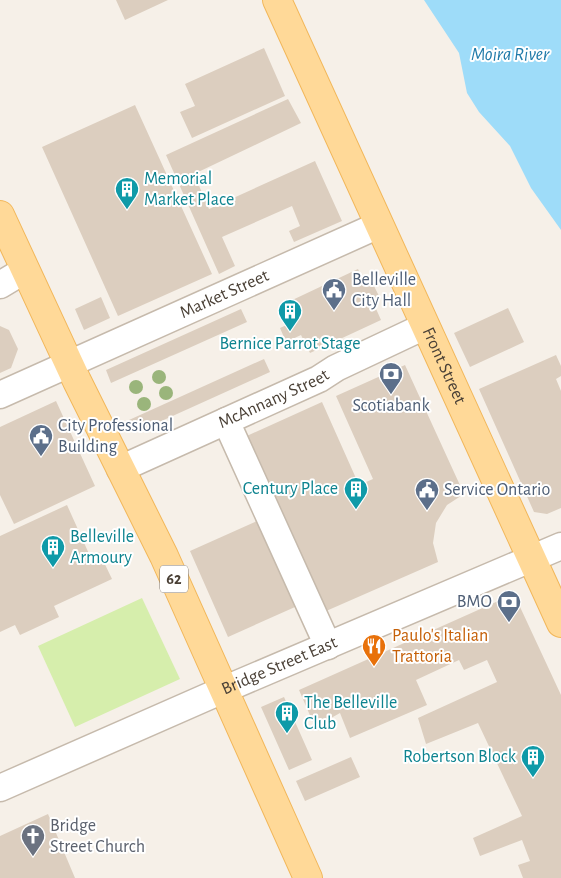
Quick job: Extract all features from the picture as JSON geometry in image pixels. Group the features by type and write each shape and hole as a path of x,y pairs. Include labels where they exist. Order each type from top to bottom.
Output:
{"main road":[{"name":"Front Street","path":"277,0 561,623"},
{"name":"62","path":"0,215 69,363 164,556 308,878"}],"street":[{"name":"Market Street","path":"0,395 379,225"},
{"path":"0,286 25,270"},
{"name":"McAnnany Street","path":"120,469 319,379 336,368 425,326"},
{"path":"226,421 328,646"},
{"name":"Bridge Street East","path":"0,788 223,690 561,546"}],"green space":[{"path":"142,598 180,679 75,727 38,646"}],"water":[{"name":"Moira River","path":"424,0 561,0 561,230 531,188 510,146 479,112 467,93 459,53"}],"building":[{"path":"116,0 168,0 125,20"},
{"path":"264,48 285,96 192,138 180,112 195,106 185,84"},
{"path":"288,99 301,123 194,174 209,209 315,161 342,221 294,242 289,231 300,226 292,206 222,237 235,266 219,274 166,155"},
{"name":"Memorial Market Place","path":"135,105 212,274 118,316 42,147"},
{"name":"Belleville City Hall","path":"358,269 366,287 373,284 380,298 373,302 381,320 310,353 301,335 286,342 280,328 295,321 286,303"},
{"path":"101,297 110,318 84,330 75,309"},
{"path":"508,308 524,342 470,367 454,333"},
{"path":"241,309 247,322 111,383 106,370"},
{"path":"0,326 9,330 18,349 11,368 0,373"},
{"path":"556,355 561,366 561,376 556,379 561,391 561,508 547,514 534,512 479,389"},
{"path":"264,359 270,372 135,433 129,420"},
{"name":"Century Place","path":"405,365 464,494 447,505 436,523 433,543 438,562 317,615 238,440 322,402 359,485 373,479 336,396"},
{"name":"City Professional Building","path":"56,401 95,486 14,524 0,495 0,427"},
{"name":"Belleville Armoury","path":"67,505 90,556 99,552 112,579 54,606 59,617 20,635 15,625 0,632 0,536"},
{"path":"266,517 304,603 228,637 190,551"},
{"path":"514,594 561,695 561,878 523,878 518,865 530,861 522,840 480,856 473,838 522,816 478,723 426,744 418,718 497,682 487,660 464,670 459,660 416,680 427,705 350,738 340,713 315,727 299,690"},
{"name":"The Belleville Club","path":"284,697 312,760 289,770 261,707"},
{"path":"351,757 360,777 305,801 296,781"},
{"name":"Bridge Street Church","path":"48,814 75,878 0,878 0,836"}],"place":[{"name":"Memorial Market Place","path":"127,210"},
{"name":"Belleville City Hall","path":"334,311"},
{"name":"Bernice Parrot Stage","path":"290,332"},
{"name":"Scotiabank","path":"391,395"},
{"name":"City Professional Building","path":"41,457"},
{"name":"Century Place","path":"356,510"},
{"name":"Service Ontario","path":"427,511"},
{"name":"Belleville Armoury","path":"53,568"},
{"name":"BMO","path":"509,623"},
{"name":"Paulo's Italian Trattoria","path":"374,667"},
{"name":"The Belleville Club","path":"287,734"},
{"name":"Robertson Block","path":"533,778"},
{"name":"Bridge Street Church","path":"33,857"}]}
